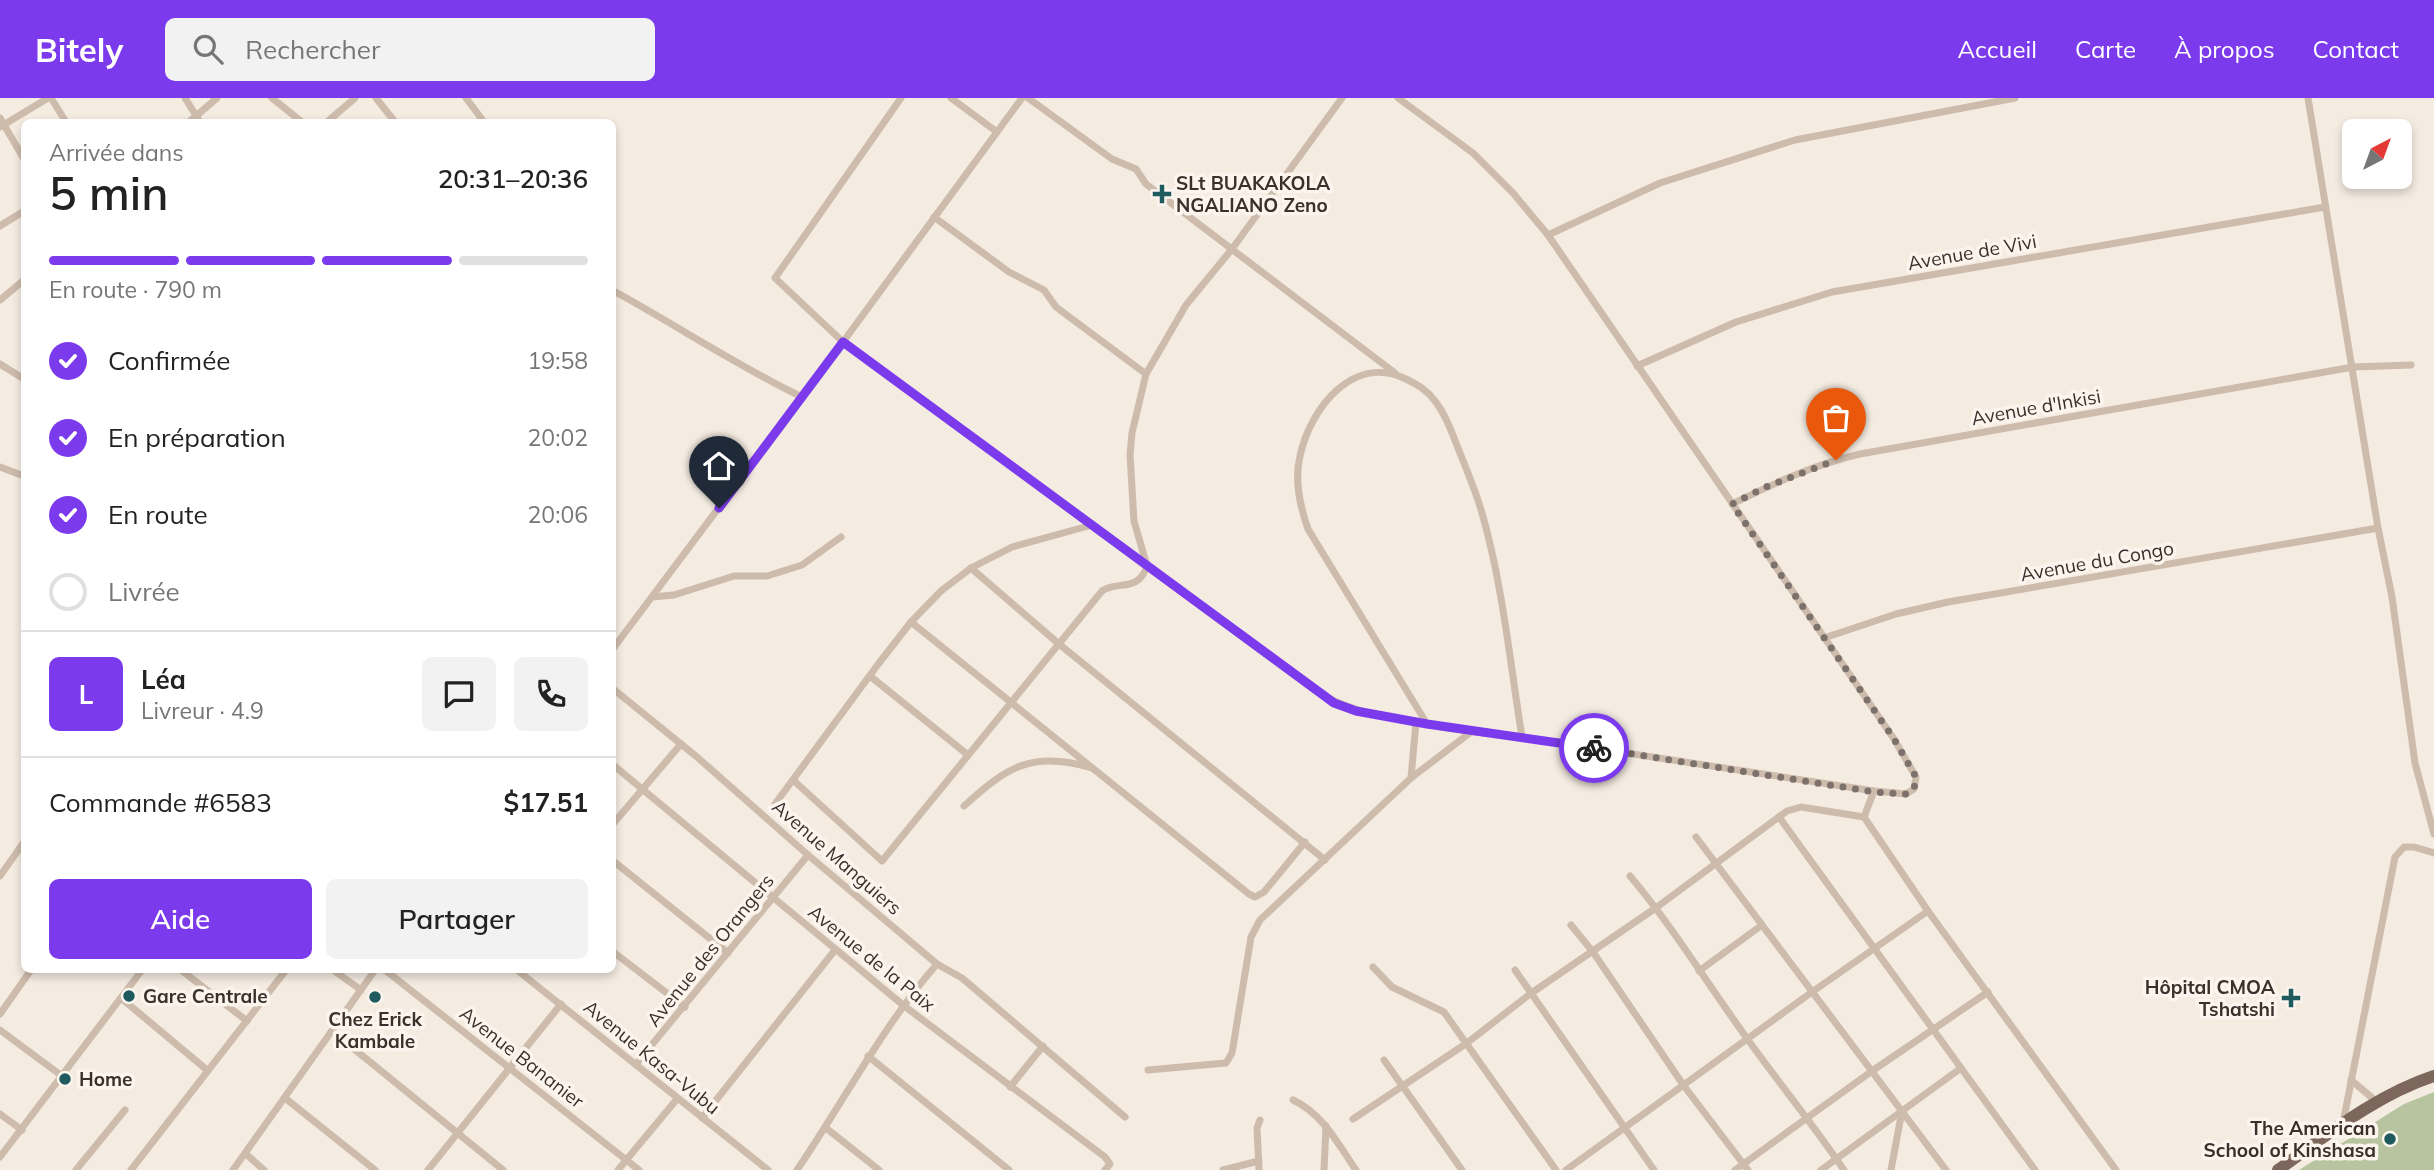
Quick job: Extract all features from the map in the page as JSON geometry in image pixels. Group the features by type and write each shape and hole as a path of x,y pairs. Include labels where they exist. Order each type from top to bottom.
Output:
{"main road":[{"path":"2278,1170 2343,1123 2378,1102 2434,1076"}],"street":[{"path":"21,154 1,123 49,98 64,119"},
{"path":"185,98 197,119"},
{"path":"199,119 217,98"},
{"path":"272,98 299,119"},
{"path":"330,119 355,98"},
{"path":"376,98 393,119"},
{"path":"466,98 482,119"},
{"path":"901,98 775,278 843,342 1334,703 1356,711 1471,732 1522,737 1874,792 1906,794 1914,789 1916,777 1894,739 1548,235 1513,193 1473,153 1398,98"},
{"path":"951,98 997,132"},
{"path":"616,645 1022,98"},
{"path":"1028,98 1112,159 1136,169 1146,184 1395,374 1422,387 1436,401 1447,420 1482,511 1493,558 1522,737"},
{"path":"793,780 883,861 1102,591 1110,587 1133,584 1144,573 1147,566 1134,521 1130,454 1132,433 1146,374 1186,305 1232,249 1342,98"},
{"path":"1548,235 1660,183 1795,140 2015,98"},
{"path":"2308,98 2378,528 2392,597 2415,764 2434,834"},
{"name":"Avenue de Vivi","path":"1637,366 1736,322 1832,292 2325,207"},
{"path":"0,226 21,213"},
{"path":"934,217 1009,272 1044,290 1056,307 1146,374"},
{"path":"0,300 21,282"},
{"path":"616,292 661,316 724,357 802,397"},
{"path":"0,364 21,377"},
{"name":"Avenue d'Inkisi","path":"1732,504 1813,468 1860,454 2353,367 2411,365"},
{"path":"1395,374 1369,371 1346,381 1324,403 1310,427 1300,456 1297,478 1301,509 1308,529 1427,724"},
{"path":"0,467 21,475"},
{"path":"775,804 911,622 932,598 971,568 1012,547 1092,525"},
{"name":"Avenue du Congo","path":"1824,638 1896,614 1948,602 2378,528"},
{"path":"652,597 674,596 734,576 767,576 802,565 841,537"},
{"path":"971,568 1059,644 1325,860"},
{"path":"911,622 1255,897 1264,892 1305,842"},
{"path":"870,676 968,755"},
{"name":"Avenue Manguiers","path":"616,691 937,964 962,978 1125,1117"},
{"path":"1411,778 1416,722"},
{"path":"1148,1070 1226,1063 1232,1053 1254,928 1411,778 1471,732"},
{"path":"616,820 681,744"},
{"path":"964,806 1000,775 1030,763 1063,762 1096,769"},
{"name":"Avenue de la Paix","path":"616,767 902,1005 1105,1157 1110,1164 1105,1170"},
{"path":"1864,817 1874,792"},
{"path":"1353,1119 1467,1043 1530,994 1593,953 1779,817 1794,807 1801,807 1864,817 1928,911 2116,1170"},
{"path":"1779,817 2035,1170"},
{"path":"1696,838 1946,1170"},
{"path":"0,876 21,846"},
{"path":"2343,1123 2395,857 2404,847 2434,853"},
{"name":"Avenue des Orangers","path":"636,1064 808,855"},
{"path":"616,863 728,953"},
{"path":"1630,876 1657,907 1748,1040 1809,1119 1844,1170"},
{"path":"1566,1170 1928,911"},
{"path":"1571,925 1684,1086 1746,1167"},
{"path":"1699,971 1762,925"},
{"path":"702,1118 835,950"},
{"path":"616,954 685,1007"},
{"path":"797,1170 826,1128 867,1056 902,1005 937,964"},
{"path":"1373,967 1392,986 1444,1012 1556,1170"},
{"path":"1515,970 1654,1170"},
{"path":"0,1014 29,973"},
{"path":"0,1157 140,973"},
{"path":"185,973 247,1021"},
{"path":"131,1170 284,973"},
{"path":"337,973 361,990"},
{"path":"233,1170 373,973"},
{"name":"Avenue Bananier","path":"389,973 639,1170"},
{"name":"Avenue Kasa-Vubu","path":"521,973 768,1170"},
{"path":"1735,1170 1746,1167 1871,1071 1988,992"},
{"path":"121,998 207,1070"},
{"path":"428,1170 561,1004"},
{"path":"0,1030 62,1076"},
{"path":"331,1031 503,1170"},
{"path":"1010,1087 1043,1046"},
{"path":"867,1056 1009,1170"},
{"path":"1384,1060 1462,1170"},
{"path":"1821,1170 1961,1068"},
{"path":"2351,1080 2378,1102"},
{"path":"285,1098 375,1170"},
{"path":"618,1170 677,1098"},
{"path":"1293,1100 1307,1106 1326,1125 1356,1170"},
{"path":"76,1170 125,1110"},
{"path":"1891,1170 1902,1111"},
{"path":"0,1114 22,1130"},
{"path":"1223,1170 1259,1166 1257,1128 1261,1120"},
{"path":"1324,1170 1326,1125"},
{"path":"826,1128 879,1170"},
{"path":"246,1154 264,1170"}],"green space":[{"name":"The American School of Kinshasa","path":"2434,1092 2434,1170 2299,1170 2404,1104"}],"way so far":[{"path":"1594,748 1874,792 1906,794 1914,789 1916,777 1894,739 1732,504 1768,486 1836,460"}],"place":[{"name":"SLt BUAKAKOLA NGALIANO Zeno","path":"1162,194"},
{"name":"Gare Centrale","path":"129,996"},
{"name":"Chez Erick Kambale","path":"375,997"},
{"name":"Hôpital CMOA Tshatshi","path":"2291,998"},
{"name":"Home","path":"65,1079"},
{"name":"The American School of Kinshasa","path":"2390,1139"}],"route":[{"path":"719,508 843,342 1334,703 1356,711 1471,732 1594,748"}]}
